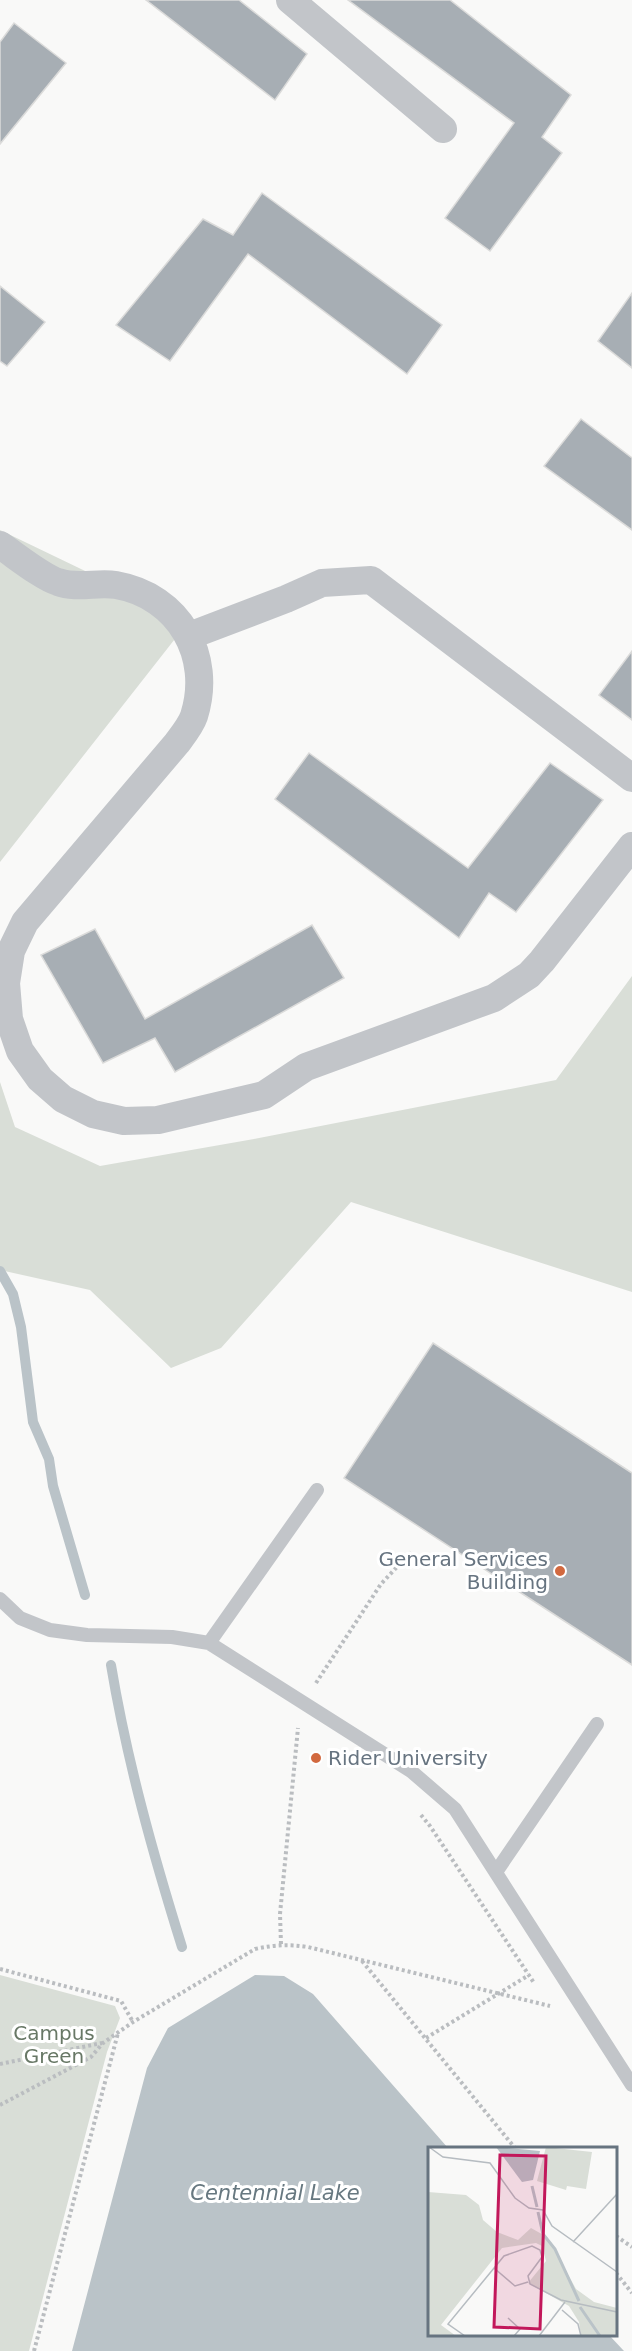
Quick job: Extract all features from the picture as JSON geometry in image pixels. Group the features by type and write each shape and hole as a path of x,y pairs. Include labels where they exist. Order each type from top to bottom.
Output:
{"street":[{"path":"290,0 443,129"},
{"path":"0,545 56,582 77,586 115,585 142,592 167,608 189,636 198,659 200,687 193,717 177,743 25,922 11,951 6,983 9,1019 20,1051 40,1079 63,1098 93,1114 124,1121 158,1120 264,1095 306,1067 494,998 529,975 542,961 632,846"},
{"path":"189,636 322,583 371,580 632,778"}],"lane":[{"path":"209,1643 317,1490"},
{"path":"0,1599 20,1618 50,1630 87,1635 172,1637 209,1643 411,1771 455,1809 632,2085"},
{"path":"496,1872 597,1724"}],"path":[{"path":"315,1684 381,1584 411,1552"},
{"path":"281,1944 280,1914 299,1722"},
{"path":"415,1808 430,1826 539,1991"},
{"path":"0,2105 91,2057 103,2043 133,2022 255,1949 281,1944 308,1947 497,1995 550,2006 545,1999"},
{"path":"361,1960 515,2147"},
{"path":"426,2038 553,1961"},
{"path":"0,1969 121,2001 133,2022"},
{"path":"34,2351 118,2032"},
{"path":"0,2064 103,2043"},
{"path":"617,2237 632,2247"},
{"path":"617,2275 632,2293"}],"green space":[{"path":"0,530 189,621 0,862"},
{"path":"632,976 632,1292 351,1202 221,1348 171,1368 90,1290 0,1270 0,1082 15,1127 100,1166 254,1139 556,1080"},
{"name":"Campus Green","path":"0,1975 115,2006 120,2018 107,2052 29,2351 0,2351"}],"water":[{"name":"Centennial Lake","path":"255,1975 284,1976 313,1994 447,2147 428,2147 428,2336 610,2336 624,2351 72,2351 147,2068 168,2028"}],"building":[{"path":"146,0 239,0 307,54 275,100"},
{"path":"348,0 450,0 571,95 542,137 562,153 490,251 445,218 514,123"},
{"path":"14,23 66,63 0,144 0,42"},
{"path":"262,193 442,325 407,374 248,254 170,361 116,325 203,219 233,235"},
{"path":"0,286 45,322 7,366 0,361"},
{"path":"632,293 632,368 598,341"},
{"path":"581,419 632,458 632,530 544,466"},
{"path":"632,651 632,720 599,695"},
{"path":"309,753 468,868 550,763 603,800 516,912 489,893 459,938 275,799"},
{"path":"312,925 344,978 175,1072 155,1038 103,1063 41,955 95,929 145,1019"},
{"name":"General Services Building","path":"433,1343 632,1473 632,1665 344,1478"}],"waterway":[{"path":"0,1271 13,1294 21,1327 33,1422 49,1459 53,1486 85,1595"},
{"path":"111,1665 142,1807 182,1947"}],"place":[{"name":"General Services Building","path":"560,1571"},
{"name":"Rider University","path":"316,1758"}]}
